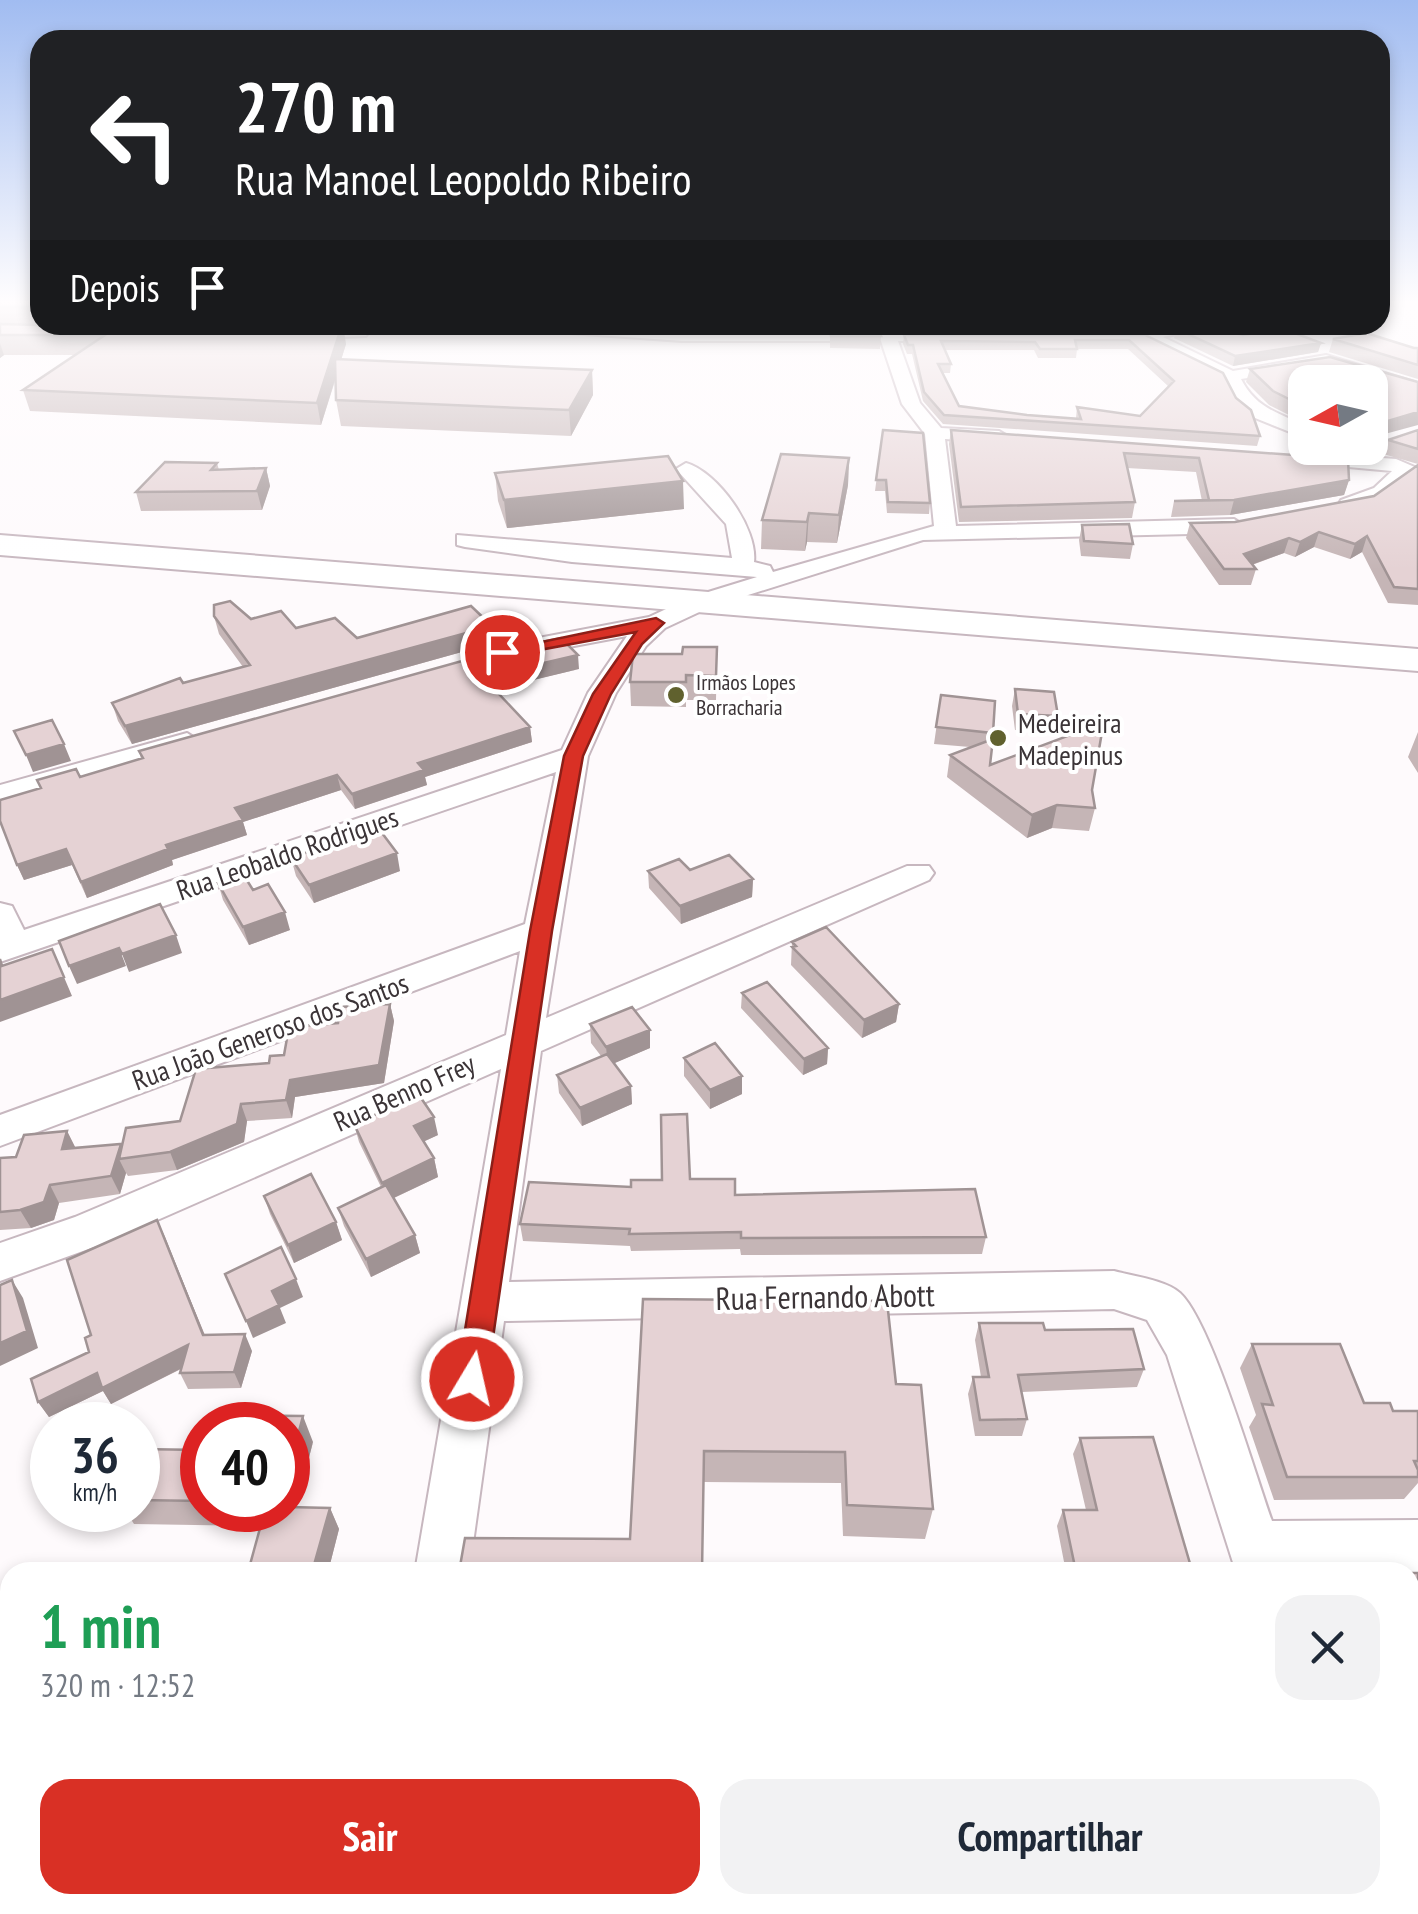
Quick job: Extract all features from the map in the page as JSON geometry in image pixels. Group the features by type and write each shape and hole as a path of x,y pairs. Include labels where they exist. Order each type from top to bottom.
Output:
{"highway":[{"path":"0,545 1418,660"}],"street":[{"path":"906,391 910,404 935,433 945,530"},
{"path":"1239,391 1257,412 1288,425"},
{"path":"935,433 1012,438"},
{"path":"1281,456 1407,468"},
{"path":"1324,511 1381,492 1407,468"},
{"path":"686,469 742,527 748,545 742,566"},
{"path":"484,658 574,636 656,623 701,602 777,576 884,542 945,530 1168,531 1249,523"},
{"path":"465,540 572,555 742,566 777,576"},
{"path":"444,1562 541,931 574,756 602,694 636,641 656,623"},
{"path":"0,794 204,736"},
{"name":"Rua Leobaldo Rodrigues","path":"6,948 574,756"},
{"name":"Rua Benno Frey","path":"0,1262 90,1230 525,1039 846,908 918,873"},
{"path":"0,914 6,948"},
{"name":"Rua João Generoso dos Santos","path":"0,1131 541,931"},
{"name":"Rua Fernando Abott","path":"484,1302 1114,1290 1163,1306 1188,1350 1258,1560"},
{"path":"1258,1560 1418,1546"}],"building":[{"path":"53,391 321,391 317,403"},
{"path":"336,391 580,391 569,410 336,400"},
{"path":"952,391 959,406 1081,419 1077,407 1140,416 1164,391 1233,391 1251,410 1260,436 944,415 924,392"},
{"path":"1388,391 1418,391 1418,412 1388,421"},
{"path":"883,430 923,433 930,503 888,502 886,480 876,480"},
{"path":"951,430 1288,455 1288,465 1348,465 1349,480 1234,500 1174,501 1209,500 1199,458 1124,453 1135,502 961,507"},
{"path":"1418,430 1418,449 1388,440"},
{"path":"781,454 849,458 839,515 809,513 807,522 762,520"},
{"path":"668,456 683,481 504,500 495,473"},
{"path":"165,462 217,463 211,470 266,468 257,491 136,492"},
{"path":"1418,465 1418,589 1394,587 1367,536 1355,544 1319,532 1300,542 1289,538 1244,554 1256,569 1224,569 1190,523 1235,522 1374,496"},
{"path":"1129,524 1133,544 1084,541 1082,525"},
{"path":"230,601 251,619 281,611 296,628 335,618 357,638 471,606 492,626 125,726 112,703 180,678 183,683 250,665 214,616 214,605"},
{"path":"561,638 578,655 483,677 530,727 418,763 424,770 352,794 337,775 235,808 243,820 166,845 168,849 81,882 66,849 17,865 0,821 0,800 41,788 37,780 76,769 80,777 143,758 139,751 505,649"},
{"path":"683,647 717,647 716,676 686,675 686,682 630,682 633,654 682,654"},
{"path":"1015,689 1054,692 1058,716 1018,714"},
{"path":"941,695 995,701 993,733 936,727"},
{"path":"52,720 64,744 26,755 14,731"},
{"path":"1086,729 1102,732 1092,790 1095,808 1057,805 1032,815 950,755 993,739 990,765"},
{"path":"376,825 397,853 309,885 291,858 345,839 343,836"},
{"path":"729,855 753,879 680,906 648,871 679,859 690,870"},
{"path":"243,874 253,890 268,884 285,912 243,927 218,883"},
{"path":"160,904 176,935 122,954 119,948 69,966 59,941"},
{"path":"826,927 899,1004 864,1020 792,947 796,946 792,942"},
{"path":"52,949 64,977 0,1000 0,959 2,966"},
{"path":"767,982 828,1048 804,1059 742,993"},
{"path":"390,1004 379,1065 290,1080 286,1100 241,1104 237,1124 170,1152 119,1159 126,1128 180,1121 196,1069 269,1063 270,1056 284,1055 289,1027 338,1023 340,1007"},
{"path":"632,1007 650,1030 606,1047 590,1024"},
{"path":"715,1043 742,1076 710,1090 684,1058"},
{"path":"607,1054 631,1086 580,1108 557,1075"},
{"path":"419,1095 434,1117 414,1126 434,1158 382,1183 354,1124"},
{"path":"687,1114 690,1179 735,1179 735,1195 975,1189 986,1237 741,1238 741,1232 629,1234 630,1229 520,1224 529,1182 631,1187 631,1180 662,1180 661,1115"},
{"path":"67,1131 62,1149 121,1144 111,1176 50,1185 44,1202 0,1212 0,1158 16,1157 24,1135"},
{"path":"311,1174 336,1222 288,1245 264,1196"},
{"path":"386,1185 415,1235 366,1259 338,1208"},
{"path":"157,1220 203,1335 245,1334 234,1372 180,1373 188,1345 102,1388 97,1373 38,1402 31,1379 89,1352 85,1338 91,1335 67,1260"},
{"path":"281,1247 296,1279 272,1291 279,1305 246,1321 225,1274"},
{"path":"12,1280 27,1331 0,1343 0,1285"},
{"path":"643,1299 887,1301 896,1384 921,1385 933,1509 847,1505 845,1452 704,1451 702,1562 461,1562 465,1538 630,1539"},
{"path":"979,1323 1043,1323 1045,1330 1133,1329 1144,1369 1018,1375 1027,1419 980,1420 973,1377 989,1377"},
{"path":"1252,1344 1340,1344 1364,1403 1390,1403 1393,1411 1418,1411 1418,1461 1414,1461 1418,1477 1287,1477 1262,1404 1273,1405"},
{"path":"1153,1437 1190,1562 1074,1562 1063,1510 1097,1510 1080,1438"},
{"path":"160,1449 180,1450 180,1501 160,1500"},
{"path":"310,1508 330,1508 315,1562 251,1562 259,1532 310,1532"}],"place":[{"name":"Irmãos Lopes Borracharia","path":"676,695"},
{"name":"Medeireira Madepinus","path":"998,738"}],"route":[{"path":"472,1379 541,931 574,756 602,694 636,641 656,623 502,652"}]}
